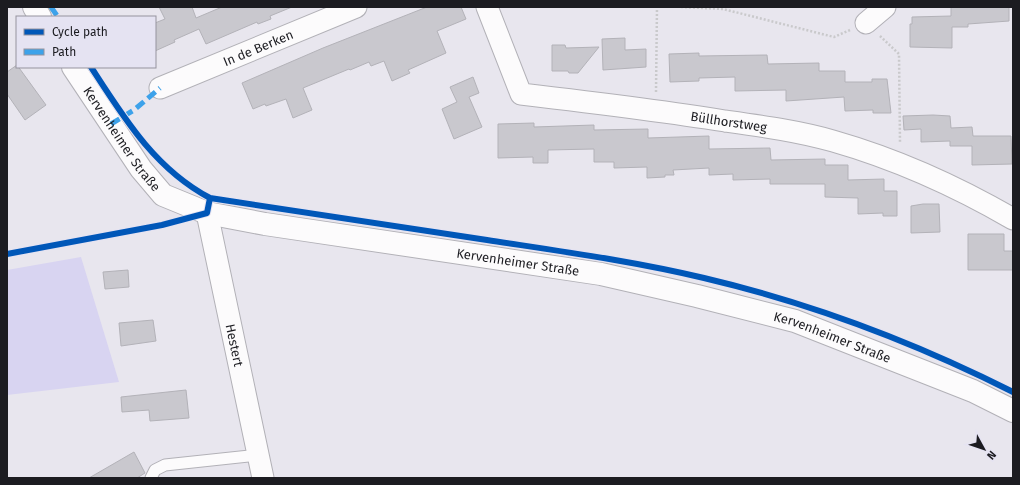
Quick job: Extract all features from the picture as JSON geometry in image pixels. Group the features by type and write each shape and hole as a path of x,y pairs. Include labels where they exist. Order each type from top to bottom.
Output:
{"main road":[{"path":"34,7 39,16"},
{"name":"Kervenheimer Straße","path":"74,68 141,169 163,195 207,213 265,224 601,274 697,296 795,321 973,391 1013,411"}],"street":[{"name":"In de Berken","path":"160,88 356,7"},
{"name":"Büllhorstweg","path":"487,7 521,94 656,110 774,128 818,138 900,163 945,183 1013,219"},
{"path":"866,23 885,7"},
{"name":"Hestert","path":"207,213 263,478"}],"lane":[{"path":"151,478 155,470 165,465 259,454"}],"path":[{"path":"656,110 657,7"},
{"path":"681,7 723,9 834,37 866,23 899,54 900,163"}],"shaded area":[{"path":"81,257 119,382 7,395 7,270"}],"building":[{"path":"159,7 192,7 196,18 222,7 292,7 270,16 271,19 258,24 257,22 206,44 199,29 174,40 175,42 156,51 156,23 165,19"},
{"path":"427,7 461,7 466,19 437,31 446,53 408,70 410,73 392,81 384,61 371,66 369,62 303,88 312,110 293,118 286,99 266,106 265,104 253,109 242,83 323,48"},
{"path":"951,7 1009,7 1009,21 968,24 968,27 952,27 952,48 910,47 910,24 912,24 912,17 951,16"},
{"path":"625,38 625,50 646,49 646,67 603,70 602,39"},
{"path":"552,45 565,45 566,48 599,47 578,73 569,73 568,71 552,71"},
{"path":"699,53 699,56 767,55 768,64 819,63 819,71 845,71 845,82 872,82 872,79 887,79 891,113 873,113 873,110 845,111 844,97 786,101 786,90 735,91 735,77 699,78 699,81 670,82 669,54"},
{"path":"16,66 16,68 19,68 46,105 25,120 7,94 7,72"},
{"path":"473,77 479,93 469,97 482,127 454,139 442,109 457,102 450,87"},
{"path":"903,116 950,116 951,128 972,127 973,136 1011,136 1012,164 972,165 972,146 950,146 950,141 921,142 921,129 904,130"},
{"path":"534,123 534,127 594,125 594,130 648,129 648,138 709,136 709,149 770,148 771,160 825,159 825,165 848,165 848,180 884,179 884,191 897,191 897,216 883,216 883,213 858,214 858,198 825,197 825,184 770,184 770,179 733,180 733,174 709,175 709,168 673,170 674,175 647,178 647,167 614,168 614,162 594,162 594,149 548,150 548,163 533,163 533,157 498,158 498,124"},
{"path":"939,204 940,232 911,233 911,206"},
{"path":"968,234 1004,234 1004,251 1013,251 1013,270 968,270"},
{"path":"128,270 129,287 105,289 103,272"},
{"path":"153,320 156,341 121,346 119,323"},
{"path":"186,390 189,418 150,421 149,410 122,412 121,397"},
{"path":"134,452 145,473 137,478 89,478"}],"marked path":[{"path":"51,7 57,16"},
{"path":"111,124 134,110 160,88"}],"cycle path":[{"path":"92,68 142,141 173,172 190,186 210,198"},
{"path":"7,254 162,225 207,213 210,198 596,257 650,266 704,278 783,299 862,326 939,357 1013,392"}]}
